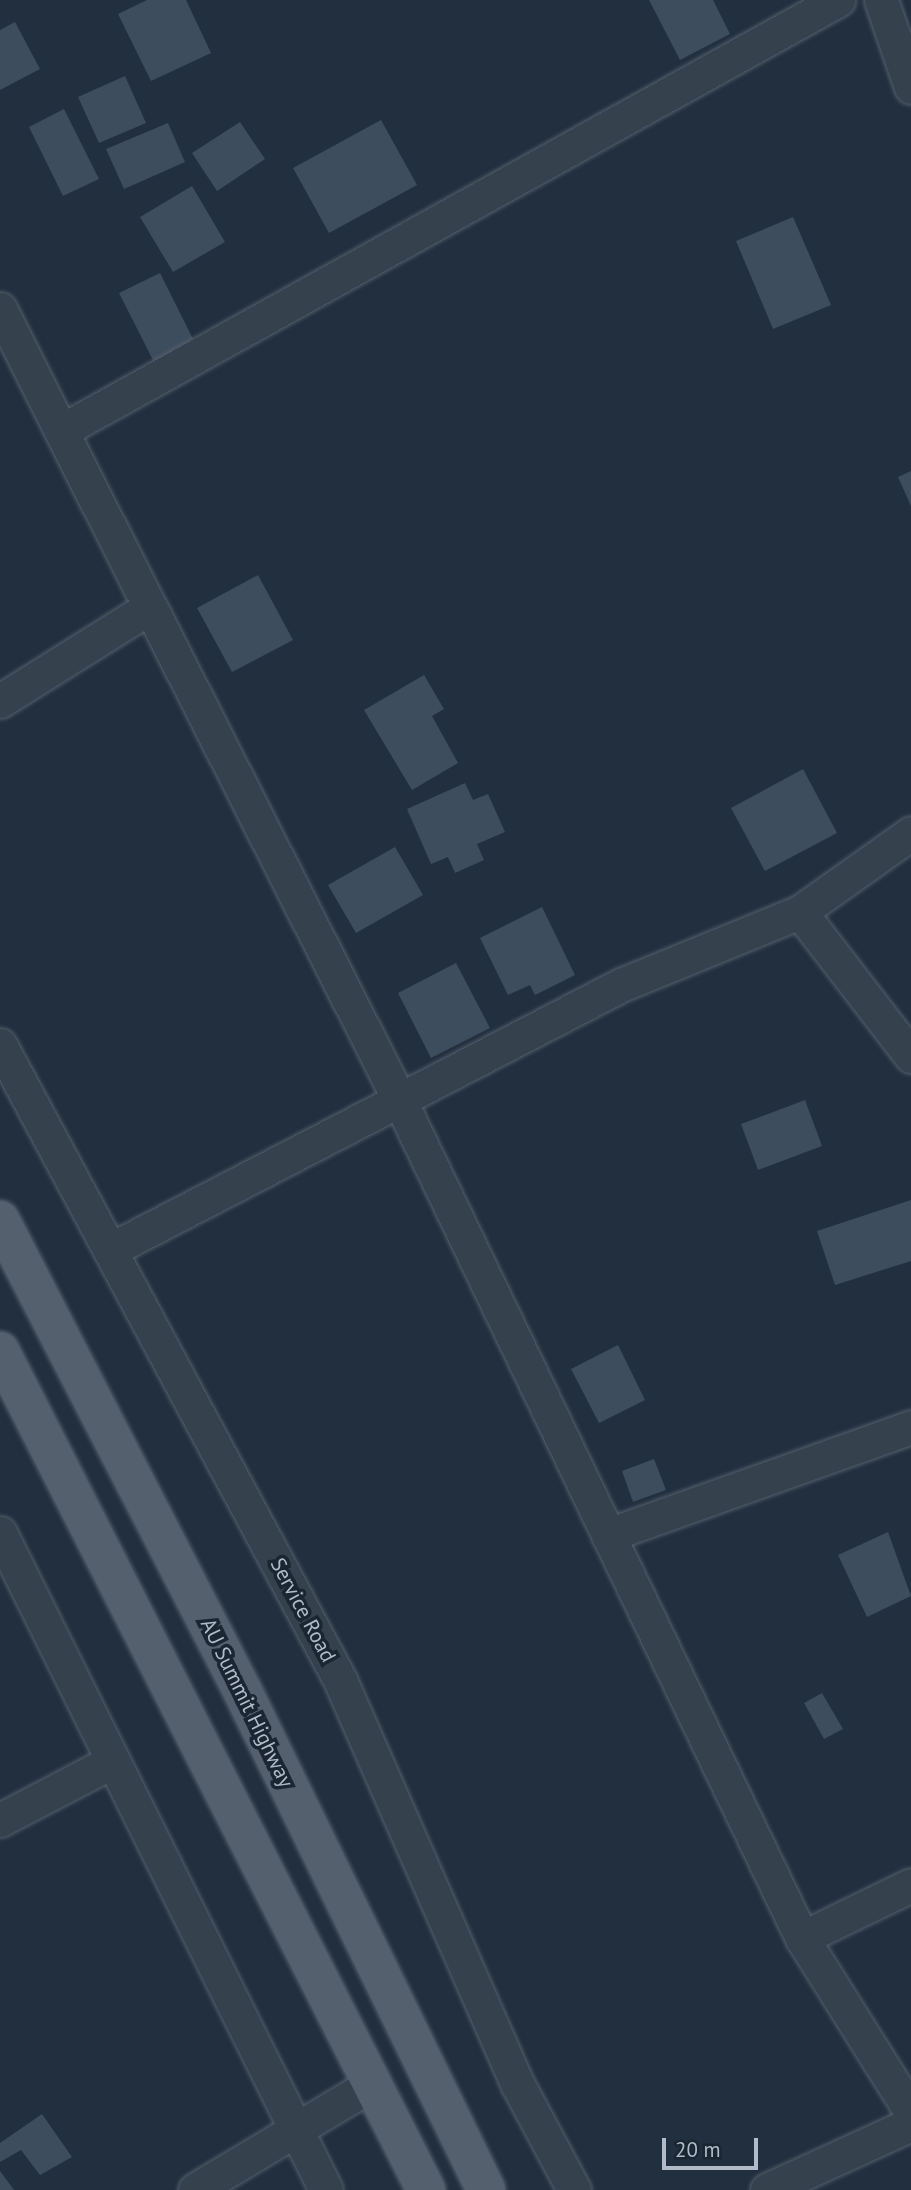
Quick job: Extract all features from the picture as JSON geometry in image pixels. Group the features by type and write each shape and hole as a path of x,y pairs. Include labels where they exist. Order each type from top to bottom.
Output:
{"main road":[{"name":"AU Summit Highway","path":"0,1220 242,1690 486,2190"},
{"path":"0,1351 426,2190"}],"street":[{"path":"61,431 838,0"},
{"path":"881,0 911,88"},
{"path":"0,309 400,1101 802,1938 911,2112"},
{"path":"0,701 150,607"},
{"path":"110,1250 621,985 800,912 911,833"},
{"path":"800,912 911,1056"},
{"name":"Service Road","path":"0,1045 340,1679 518,2085 574,2190"},
{"path":"608,1535 911,1426"},
{"path":"0,1533 111,1762 326,2190"},
{"path":"0,1820 111,1762"},
{"path":"802,1938 911,1885"},
{"path":"195,2190 372,2084"},
{"path":"767,2190 911,2124"}],"building":[{"path":"147,0 186,0 211,53 151,81 118,14"},
{"path":"649,0 713,0 730,34 680,60"},
{"path":"15,22 40,69 0,90 0,30"},
{"path":"125,76 146,123 99,143 78,97"},
{"path":"64,109 99,179 63,196 29,127"},
{"path":"381,120 417,185 329,233 293,168"},
{"path":"240,122 265,159 217,191 192,153"},
{"path":"168,123 185,162 124,189 106,149"},
{"path":"192,186 225,242 173,272 140,217"},
{"path":"793,217 831,305 773,329 736,241"},
{"path":"160,273 194,341 154,362 119,293"},
{"path":"911,471 911,506 898,477"},
{"path":"258,575 293,640 232,672 197,608"},
{"path":"424,675 444,709 432,716 458,763 412,790 364,710"},
{"path":"803,769 837,833 765,871 731,808"},
{"path":"465,783 473,800 488,794 505,832 477,844 484,860 455,873 448,857 431,864 407,809"},
{"path":"395,847 423,895 356,933 328,885"},
{"path":"542,907 575,975 535,995 530,985 508,995 480,938"},
{"path":"456,963 490,1028 431,1058 398,993"},
{"path":"805,1100 822,1146 758,1170 741,1124"},
{"path":"911,1200 911,1261 835,1285 817,1231"},
{"path":"618,1345 645,1400 599,1423 571,1369"},
{"path":"654,1459 666,1490 633,1502 622,1471"},
{"path":"888,1532 911,1596 867,1617 838,1555"},
{"path":"822,1693 843,1729 824,1739 804,1703"},
{"path":"42,2114 72,2157 40,2175 21,2150 0,2162 0,2143"},
{"path":"0,2171 14,2190 0,2190"}]}
